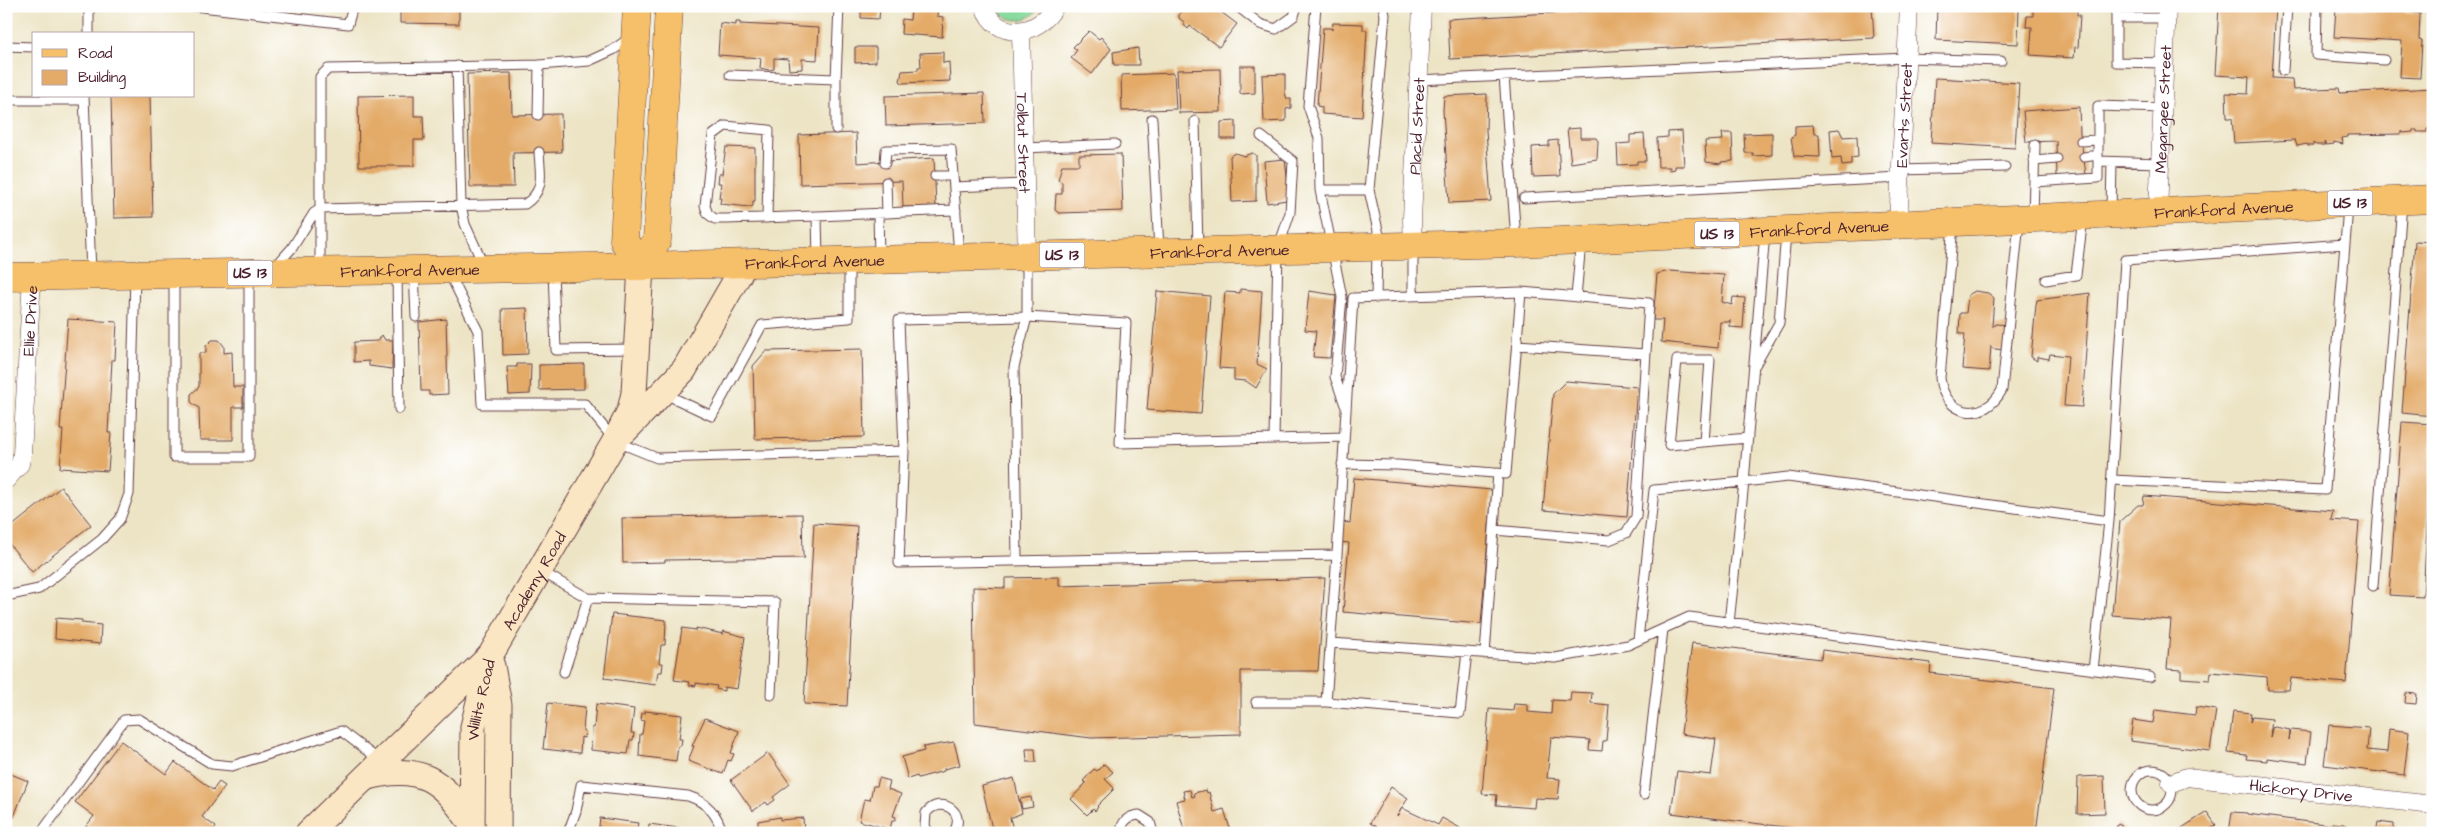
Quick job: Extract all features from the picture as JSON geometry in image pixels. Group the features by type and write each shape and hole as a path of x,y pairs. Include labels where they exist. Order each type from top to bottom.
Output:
{"main road":[{"path":"637,6 624,240 641,266 657,240 668,6"},
{"name":"Frankford Avenue","path":"19,277 745,264 1517,243 2433,199"},
{"path":"615,441 684,370 745,264"},
{"name":"Academy Road","path":"308,833 490,656 615,441 630,410 636,379 641,266"},
{"name":"Willits Road","path":"472,829 473,727 490,656"},
{"name":"Willits Road","path":"490,656 499,705 498,833"},
{"path":"373,770 395,771 424,777 453,798 472,829"}],"street":[{"path":"984,6 995,22 1007,29 1020,31 1035,28 1048,20 1055,6"},
{"name":"Placid Street","path":"1413,246 1412,219 1422,6"},
{"name":"Evarts Street","path":"1898,225 1909,6"},
{"name":"Megargee Street","path":"2158,211 2167,12"},
{"name":"Tolbut Street","path":"1020,31 1027,256"},
{"name":"Ellie Drive","path":"6,480 20,464 22,454 19,277"},
{"name":"Hickory Drive","path":"2171,783 2187,777 2433,805"}],"lane":[{"path":"89,32 90,6"},
{"path":"193,6 348,24 353,6"},
{"path":"836,129 839,6"},
{"path":"1237,6 1260,24 1276,29 1294,16 1297,6"},
{"path":"1316,6 1308,106 1319,138 1320,190 1342,297 1335,377 1346,409"},
{"path":"1376,298 1379,246 1368,190 1385,15 1383,6"},
{"path":"2116,6 2116,62 2166,63"},
{"path":"2283,71 2287,6"},
{"path":"2317,6 2316,54 2384,60"},
{"path":"2116,18 2167,12"},
{"path":"320,272 320,77 328,69 539,65 589,61 613,50 635,34"},
{"path":"6,46 32,47"},
{"path":"1418,80 1907,58 2001,61"},
{"path":"538,115 539,65"},
{"path":"458,66 460,205 465,224 486,269"},
{"path":"730,75 836,79"},
{"path":"1504,76 1517,243"},
{"path":"6,100 84,98 91,276"},
{"path":"2034,182 2098,178 2098,106 2164,108"},
{"path":"1152,119 1159,253"},
{"path":"1196,121 1198,252"},
{"path":"766,218 769,130 725,126 713,135 705,206 708,214 715,219 766,218 956,210"},
{"path":"1261,136 1293,161 1290,213 1278,249 1274,439"},
{"path":"2081,141 2097,140"},
{"path":"1024,148 1115,144"},
{"path":"1954,222 1940,378 1945,397 1952,405 1971,412 1990,406 2002,390 2026,218 2034,182 2035,145"},
{"path":"885,162 886,150 951,149 959,258"},
{"path":"174,274 174,457 250,457 259,273 292,248 310,217 320,209 525,204 535,197 540,185 539,152"},
{"path":"2084,157 2112,162 2160,163"},
{"path":"2034,161 2057,159"},
{"path":"2111,214 2112,162"},
{"path":"1524,198 2004,167"},
{"path":"935,176 953,176"},
{"path":"880,260 886,182"},
{"path":"954,187 1025,184"},
{"path":"1320,190 1368,190"},
{"path":"2373,586 2402,200"},
{"path":"2112,480 2325,490 2348,203"},
{"path":"2046,280 2076,275 2083,215"},
{"path":"817,216 818,262"},
{"path":"1754,367 1779,323 1776,231"},
{"path":"1729,622 1754,367 1776,231"},
{"path":"1576,297 1581,240"},
{"path":"2093,670 2109,521 2125,260 2345,244"},
{"path":"1413,246 1413,296"},
{"path":"1017,560 1014,367 1028,317 1027,256"},
{"path":"663,393 712,416 762,325 849,318 850,261"},
{"path":"553,268 556,350 637,349"},
{"path":"448,270 478,331 482,404 585,404 615,441 657,458 904,451"},
{"path":"405,271 416,317"},
{"path":"399,409 405,271"},
{"path":"6,596 39,589 102,539 120,519 129,494 135,275"},
{"path":"1342,464 1398,465 1506,474 1521,292"},
{"path":"1326,702 1353,298 1521,292 1649,303 1636,517 1632,526 1618,538 1599,540 1494,530"},
{"path":"1336,555 899,562 904,451 899,320 1028,317 1126,323 1120,443 1344,437"},
{"path":"1517,345 1645,354"},
{"path":"1704,442 1710,360 1677,360 1669,445 1704,442 1748,438"},
{"path":"1485,654 1498,473"},
{"path":"1638,640 1654,490 1788,477 2109,521"},
{"path":"540,570 588,598 775,602 771,695"},
{"path":"564,672 588,598"},
{"path":"1331,643 1555,658 1628,645 1689,617 2150,677"},
{"path":"1644,794 1663,629"},
{"path":"1256,702 1326,702 1460,713 1467,652"},
{"path":"41,833 124,720 139,720 212,764 232,766 341,731 373,770"},
{"path":"2156,770 2163,772 2171,783 2171,797 2162,808 2155,810 2141,807 2132,796 2133,782 2142,772 2156,770"},
{"path":"568,833 576,811 581,785 688,796 700,800 712,810 720,823 722,833"},
{"path":"929,833 925,826 926,813 936,805 942,804 954,810 957,816 958,822 953,833"},
{"path":"1121,833 1123,823 1127,819 1139,815 1150,822 1153,833"}],"green space":[{"path":"995,6 1041,6 1030,16 1018,20 1006,17"}],"building":[{"path":"254,6 319,6 318,11"},
{"path":"400,6 459,6 459,24 400,23"},
{"path":"904,6 938,6 937,16 943,17 942,37 901,34 902,19 910,20 911,10 903,9"},
{"path":"1186,6 1213,6 1237,24 1219,47 1190,26 1188,29 1184,25 1185,23 1179,18 1179,15"},
{"path":"1672,6 1872,6 1874,38 1450,59 1448,19"},
{"path":"1937,6 2019,6 2018,44 1936,40"},
{"path":"2033,6 2077,6 2077,15 2080,15 2078,48 2075,47 2074,58 2030,55 2032,27 2026,27 2027,16 2033,16"},
{"path":"2219,6 2276,6 2272,78 2292,79 2293,90 2339,88 2340,93 2433,88 2433,131 2427,129 2427,132 2413,130 2413,132 2403,133 2401,131 2401,134 2347,135 2347,137 2342,138 2343,144 2334,142 2334,144 2326,145 2324,142 2325,145 2313,143 2313,146 2308,146 2307,144 2297,146 2295,140 2234,143 2232,118 2227,118 2226,93 2248,94 2249,77 2215,75"},
{"path":"861,8 880,8 879,19 861,18"},
{"path":"2336,8 2420,13 2419,40 2422,41 2420,78 2400,77 2402,41 2334,37"},
{"path":"736,22 740,22 740,24 819,28 817,60 802,59 802,69 789,70 788,59 774,58 774,69 769,70 760,68 761,58 718,55 720,23 736,25"},
{"path":"1333,23 1363,24 1363,30 1367,30 1362,117 1322,114 1322,107 1317,106 1323,28 1331,28 1332,30"},
{"path":"1089,31 1099,39 1101,37 1111,49 1092,74 1071,58 1077,50 1073,47"},
{"path":"855,47 876,47 876,62 855,63"},
{"path":"1138,48 1139,65 1114,65 1113,52"},
{"path":"943,52 943,63 949,62 950,81 902,83 900,81 902,71 918,70 918,67 921,67 920,53"},
{"path":"1240,66 1255,66 1255,93 1240,94"},
{"path":"1220,69 1221,112 1179,113 1177,70"},
{"path":"511,73 512,115 561,114 562,152 513,153 514,187 470,187 467,74"},
{"path":"1174,73 1176,109 1122,111 1121,75"},
{"path":"1285,74 1285,93 1287,99 1291,99 1291,108 1286,109 1286,121 1264,122 1262,75"},
{"path":"1935,78 2019,83 2015,148 1931,143"},
{"path":"984,93 985,123 886,126 885,96"},
{"path":"1487,94 1486,130 1491,201 1449,203 1443,110 1444,96"},
{"path":"414,95 414,116 423,116 424,140 414,140 414,166 359,166 358,96"},
{"path":"111,98 150,98 153,217 114,218"},
{"path":"2079,107 2080,133 2086,174 2057,176 2056,141 2026,142 2023,111"},
{"path":"1236,121 1236,139 1221,139 1221,122"},
{"path":"1813,125 1814,134 1819,134 1820,157 1794,156 1791,137 1795,135 1795,126"},
{"path":"1580,128 1580,138 1596,138 1598,141 1597,159 1571,163 1567,129"},
{"path":"1839,129 1843,137 1857,136 1858,157 1851,158 1851,165 1842,166 1841,158 1832,159 1830,130"},
{"path":"1682,131 1684,166 1675,166 1675,169 1670,170 1670,167 1658,167 1657,138 1668,137 1668,132"},
{"path":"856,133 857,163 934,158 936,207 903,207 902,181 800,184 799,135"},
{"path":"1722,133 1732,133 1733,161 1721,162 1721,164 1706,162 1705,141 1723,140"},
{"path":"1772,133 1772,155 1753,156 1753,153 1745,153 1744,134"},
{"path":"1644,134 1646,161 1637,161 1637,164 1618,165 1617,144 1630,143 1630,135"},
{"path":"1558,140 1560,176 1533,177 1532,147 1549,146 1549,141"},
{"path":"726,147 755,148 755,201 753,201 753,206 720,204 721,183 718,183 719,174 722,174"},
{"path":"1235,153 1244,156 1252,153 1256,155 1256,201 1232,202 1230,156"},
{"path":"1121,154 1123,211 1059,213 1055,210 1056,194 1062,194 1062,182 1058,180 1062,165 1079,165 1079,155"},
{"path":"1285,159 1289,195 1287,200 1267,203 1264,161"},
{"path":"2415,241 2433,242 2433,416 2402,413"},
{"path":"1670,271 1724,275 1722,302 1732,305 1733,297 1745,298 1743,328 1730,327 1730,320 1728,322 1720,322 1718,348 1661,342 1663,320 1653,320 1657,274"},
{"path":"1240,289 1262,291 1257,364 1267,369 1256,388 1246,381 1234,380 1234,369 1219,368 1225,292 1240,293"},
{"path":"1157,291 1210,296 1201,414 1147,410"},
{"path":"1309,291 1336,295 1330,358 1313,357 1316,331 1305,330"},
{"path":"1975,291 1988,293 1994,298 1992,326 1995,324 2013,325 2011,350 1993,349 1991,346 1989,371 1962,369 1965,334 1959,334 1960,313 1966,313 1968,295"},
{"path":"2090,293 2082,407 2064,406 2068,356 2050,354 2049,359 2037,357 2037,361 2031,357 2037,300"},
{"path":"527,308 528,354 503,355 502,309"},
{"path":"68,319 117,322 115,360 112,360 108,433 111,433 108,471 60,468 63,430 60,430"},
{"path":"446,319 448,394 429,395 429,391 421,391 419,322"},
{"path":"382,335 385,340 393,340 392,369 369,366 369,361 354,362 354,342 378,341"},
{"path":"212,340 219,340 224,346 224,353 232,352 233,387 243,387 243,407 233,407 233,440 200,440 199,408 191,402 191,394 199,387 199,353 206,353 206,346"},
{"path":"862,349 864,437 755,439 753,366 766,351"},
{"path":"517,364 531,364 530,394 509,395 507,367 517,367"},
{"path":"584,364 584,389 539,390 539,365"},
{"path":"1566,381 1637,387 1627,517 1543,510 1553,394"},
{"path":"2402,422 2433,424 2423,597 2389,595"},
{"path":"1354,478 1492,490 1481,624 1343,612 1349,543 1340,542 1341,522 1350,523"},
{"path":"61,487 91,525 32,572 6,540 6,531"},
{"path":"2144,496 2333,511 2331,520 2359,522 2346,683 2291,678 2289,690 2268,690 2267,677 2211,672 2210,680 2181,678 2181,670 2167,669 2171,620 2112,615 2120,521 2138,505 2143,505"},
{"path":"802,514 803,555 805,558 665,560 665,562 623,563 622,518"},
{"path":"814,523 857,526 847,706 804,704"},
{"path":"1059,577 1059,586 1325,578 1318,671 1241,671 1241,734 1091,738 975,723 973,587 1005,588 1005,578"},
{"path":"612,614 666,620 665,645 661,645 659,663 663,663 662,672 658,672 656,685 604,678"},
{"path":"56,618 82,620 82,623 101,625 100,644 55,639"},
{"path":"682,628 696,630 696,628 723,634 723,631 745,637 737,689 724,687 724,691 716,689 717,686 696,683 696,686 689,685 690,682 674,680"},
{"path":"1692,643 1821,659 1822,650 1931,663 1930,673 2054,688 2036,833 1834,833 1671,813 1677,771 1711,775 1716,739 1681,734"},
{"path":"1571,692 1592,693 1591,703 1609,705 1606,741 1603,741 1602,751 1589,750 1590,740 1551,737 1547,778 1560,779 1558,799 1535,798 1534,808 1496,805 1497,795 1482,794 1489,709 1513,711 1514,704 1528,705 1528,712 1551,714 1552,700 1570,701"},
{"path":"2406,693 2417,694 2416,704 2405,703"},
{"path":"548,703 585,707 583,731 585,731 584,738 581,737 580,753 543,749"},
{"path":"596,704 634,709 631,733 634,733 633,740 630,740 628,754 591,750"},
{"path":"2196,707 2216,710 2210,751 2130,741 2133,720 2153,723 2155,710 2195,715"},
{"path":"645,711 682,715 679,739 682,739 681,746 678,746 676,761 639,756 640,734 642,734 644,721 641,720 642,713 645,714"},
{"path":"2233,711 2251,713 2250,722 2252,717 2272,719 2270,738 2272,728 2275,727 2290,730 2289,740 2291,730 2311,732 2307,763 2267,758 2267,761 2246,759 2247,755 2228,753"},
{"path":"705,718 739,731 731,753 734,754 731,761 728,760 723,774 688,761 694,746 692,746"},
{"path":"2329,725 2369,728 2367,750 2387,752 2389,729 2409,732 2404,775 2324,765"},
{"path":"121,741 166,774 175,762 213,790 219,782 225,786 202,817 216,827 212,833 81,833 94,816 75,802"},
{"path":"954,742 960,765 918,778 917,776 908,779 902,757 924,751 923,747"},
{"path":"1026,749 1035,749 1036,762 1027,762"},
{"path":"768,753 790,784 773,797 775,800 768,805 766,802 753,811 731,780"},
{"path":"1104,764 1113,772 1105,779 1114,788 1097,806 1095,811 1093,809 1087,815 1071,799 1086,783 1083,781 1094,769 1097,771"},
{"path":"6,772 28,781 13,819 6,816"},
{"path":"2104,776 2105,813 2077,814 2078,777"},
{"path":"879,778 890,781 888,789 901,794 893,816 896,817 895,821 892,821 890,829 859,821 864,799 870,800 873,786 877,786"},
{"path":"1014,778 1022,813 1010,818 1014,833 993,833 982,786"},
{"path":"1391,787 1408,798 1397,816 1402,808 1438,825 1442,818 1460,828 1458,833 1374,833 1377,827 1370,823"},
{"path":"1190,790 1192,797 1195,796 1194,793 1206,790 1207,793 1209,792 1214,812 1224,809 1233,833 1185,833 1176,801 1185,799 1183,791"},
{"path":"1031,797 1033,807 1022,809 1020,799"},
{"path":"2207,812 2216,825 2207,831 2208,833 2174,833"},
{"path":"2232,812 2332,825 2332,823 2343,824 2352,827 2351,833 2229,833"},
{"path":"780,817 780,820 803,818 804,833 758,833 758,821"},
{"path":"600,818 638,823 636,833 598,833"},
{"path":"2378,822 2394,824 2394,833 2376,833"},
{"path":"649,824 686,829 685,833 648,833"},
{"path":"2118,824 2121,827 2131,833 2112,833"}]}
